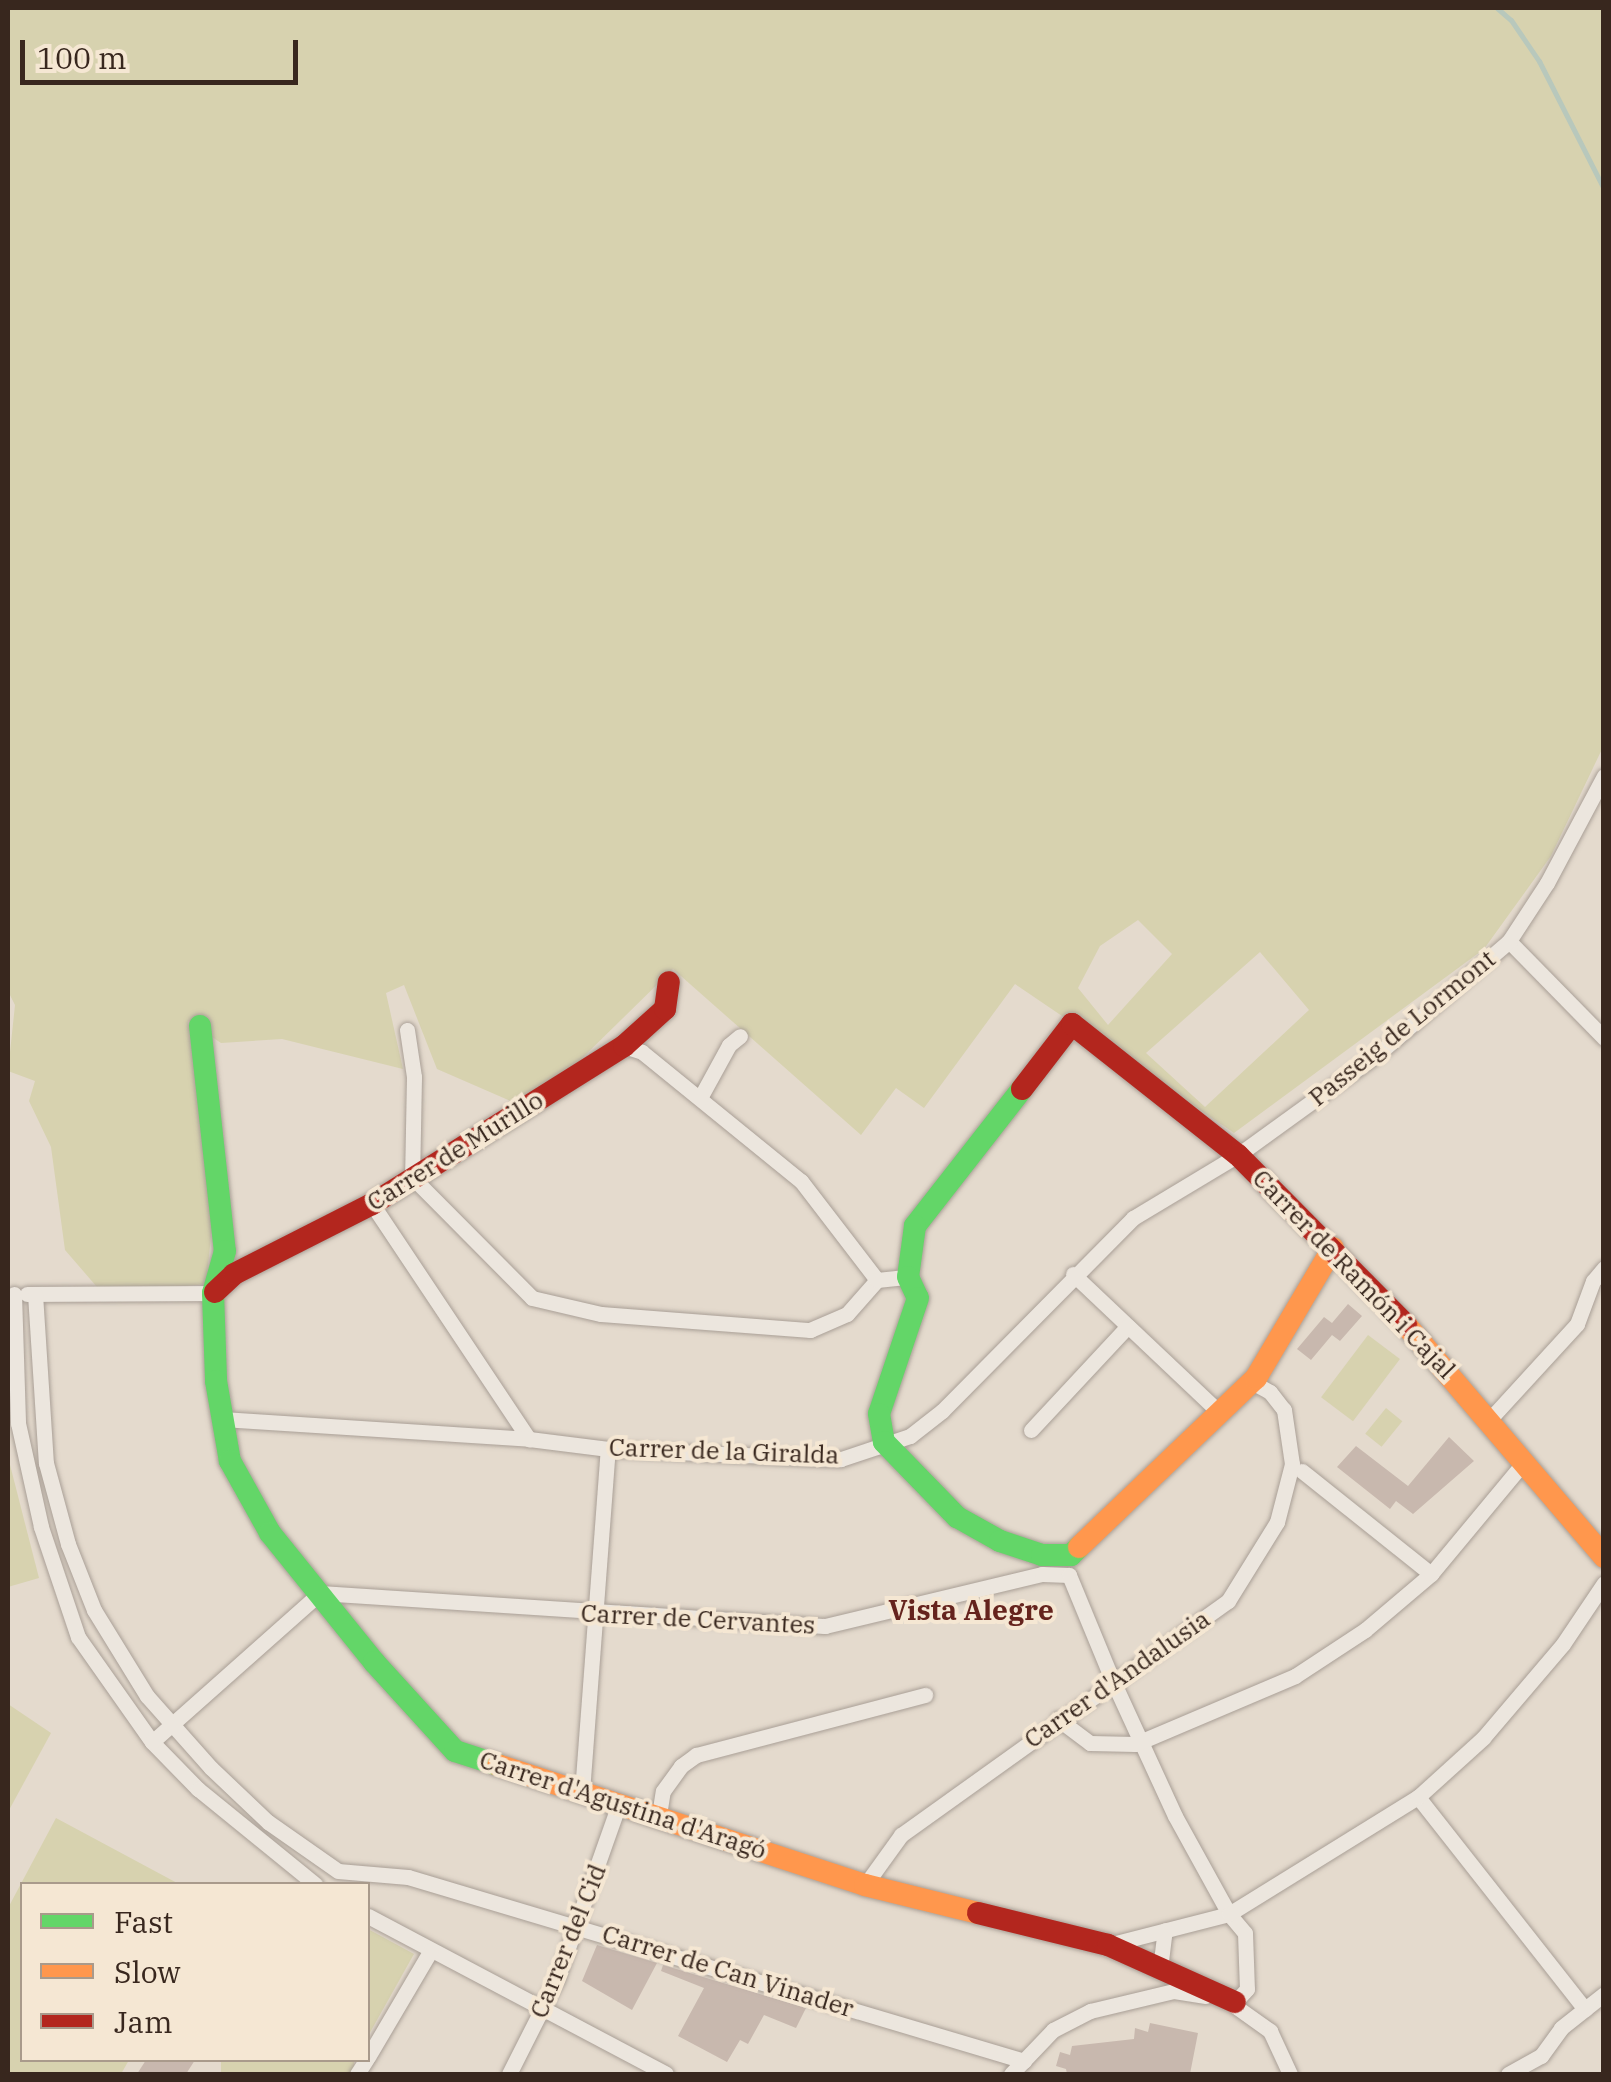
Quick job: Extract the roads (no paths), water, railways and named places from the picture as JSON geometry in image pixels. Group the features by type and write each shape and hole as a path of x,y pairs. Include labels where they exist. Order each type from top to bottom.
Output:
{"street":[{"name":"Passeig de Lormont","path":"1238,1155 1379,1053 1509,941 1547,883 1604,776"},
{"path":"1509,941 1604,1038"},
{"name":"Carrer de Murillo","path":"213,1293 234,1274 372,1204 624,1046 665,1008 670,982"},
{"name":"Carrer de Ramón i Cajal","path":"908,1277 915,1226 1072,1024 1166,1094 1238,1155 1333,1248 1490,1419 1604,1557"},
{"name":"Carrer d'Agustina d'Aragó","path":"200,1026 225,1251 213,1293 222,1419 230,1461 270,1532 374,1662 456,1752 865,1885 1108,1945 1235,2002"},
{"path":"407,1030 414,1077 412,1178 532,1298 601,1314 810,1330 847,1314 877,1280 908,1277 918,1298 879,1414 884,1442 957,1518 1000,1540 1070,1565 1116,1687 1175,1816 1229,1914 1245,1933 1246,1990 1235,2002"},
{"path":"700,1098 729,1045 740,1036"},
{"path":"624,1046 642,1052 801,1181 877,1280"},
{"name":"Carrer de la Giralda","path":"222,1419 528,1439 608,1449 841,1459 910,1436 942,1411 1133,1218 1238,1155"},
{"path":"372,1204 528,1439"},
{"path":"1070,1565 1252,1382 1333,1248"},
{"path":"1490,1419 1577,1324 1593,1281 1604,1268"},
{"path":"1074,1274 1220,1413"},
{"path":"213,1293 10,1294 18,1423 41,1527 78,1637 152,1742 198,1789 313,1882"},
{"name":"Carrer de Can Vinader","path":"35,1294 46,1464 68,1544 94,1610 148,1696 268,1822 338,1871 408,1877 1024,2061"},
{"path":"1031,1430 1128,1326"},
{"name":"Carrer d'Andalusia","path":"865,1885 901,1835 1058,1719 1116,1687 1228,1602 1277,1522 1292,1464 1284,1410 1270,1392 1252,1382"},
{"path":"582,1792 608,1449"},
{"path":"1058,1719 1090,1743 1142,1741 1295,1676 1365,1630 1431,1574 1524,1462"},
{"path":"1302,1471 1431,1574"},
{"name":"Carrer de Cervantes","path":"320,1593 825,1626 1070,1565"},
{"name":"Carrer d'Agustina d'Aragó","path":"1108,1945 1229,1914 1418,1798 1494,1724 1563,1644 1604,1583"},
{"path":"152,1742 320,1593"},
{"path":"659,1815 663,1791 681,1766 696,1755 925,1695"},
{"path":"1418,1798 1585,2009"},
{"name":"Carrer del Cid","path":"509,2074 544,2010 578,1926 619,1804"},
{"path":"370,1917 666,2074"},
{"path":"1160,1969 1164,1930"},
{"path":"370,2053 430,1950"},
{"path":"1012,2074 1053,2030 1090,2011 1174,1991 1235,2002 1270,2032 1290,2074"},
{"path":"1508,2074 1540,2056 1561,2028 1604,1994"}],"waterway":[{"path":"1497,8 1511,20 1539,61 1604,189"}],"district":[{"name":"Vista Alegre","path":"971,1610"}]}
